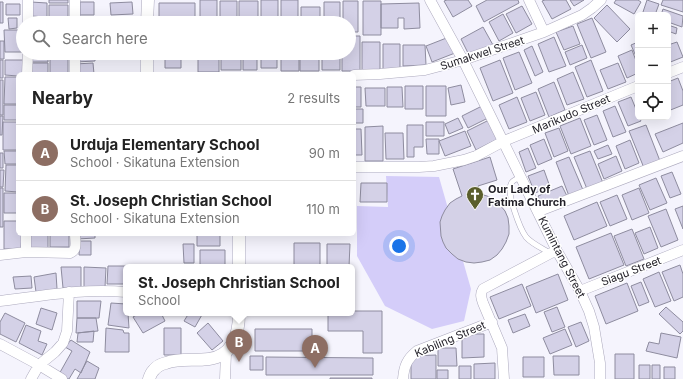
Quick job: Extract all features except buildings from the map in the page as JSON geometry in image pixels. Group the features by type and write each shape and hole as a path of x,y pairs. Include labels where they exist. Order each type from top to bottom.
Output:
{"street":[{"path":"28,0 28,16"},
{"path":"75,0 75,16"},
{"path":"148,0 148,16"},
{"name":"Kumintang Street","path":"430,0 463,60 539,212 554,252 580,291 589,311 594,327 600,363 600,379"},
{"path":"529,0 544,32"},
{"name":"Sumakwel Street","path":"356,75 425,70 463,60 544,32 582,15 602,0"},
{"path":"27,72 28,60"},
{"path":"75,60 75,72"},
{"path":"147,60 147,72"},
{"path":"671,72 683,67"},
{"name":"Marikudo Street","path":"356,167 434,166 476,156 504,142 635,87"},
{"path":"539,212 683,156"},
{"path":"26,236 26,252"},
{"path":"0,255 26,252 70,253 75,249 75,236"},
{"path":"239,236 239,264"},
{"name":"Siagu Street","path":"580,291 683,250"},
{"name":"Kabiling Street","path":"504,379 502,348 481,298 481,293 483,289 554,252"},
{"path":"0,301 69,292 123,292"},
{"path":"31,379 39,365 55,352 63,343 67,331 69,292"},
{"path":"148,379 153,370 160,365 180,360 210,359 226,353 233,344 237,333 239,316"},
{"name":"Kabiling Street","path":"403,379 403,373 410,356 417,351 492,322"},
{"path":"0,344 62,379"},
{"path":"225,379 226,353"}],"lane":[{"path":"521,177 512,182 509,189 518,221 528,239 554,252"}],"shaded area":[{"path":"386,176 439,177 471,289 464,321 432,329 385,306 357,256 357,206 388,207"}],"place":[{"name":"Our Lady of Fatima Church","path":"475,210"},
{"name":"St. Joseph Christian School","path":"239,362"},
{"name":"Urduja Elementary School","path":"315,368"}]}
